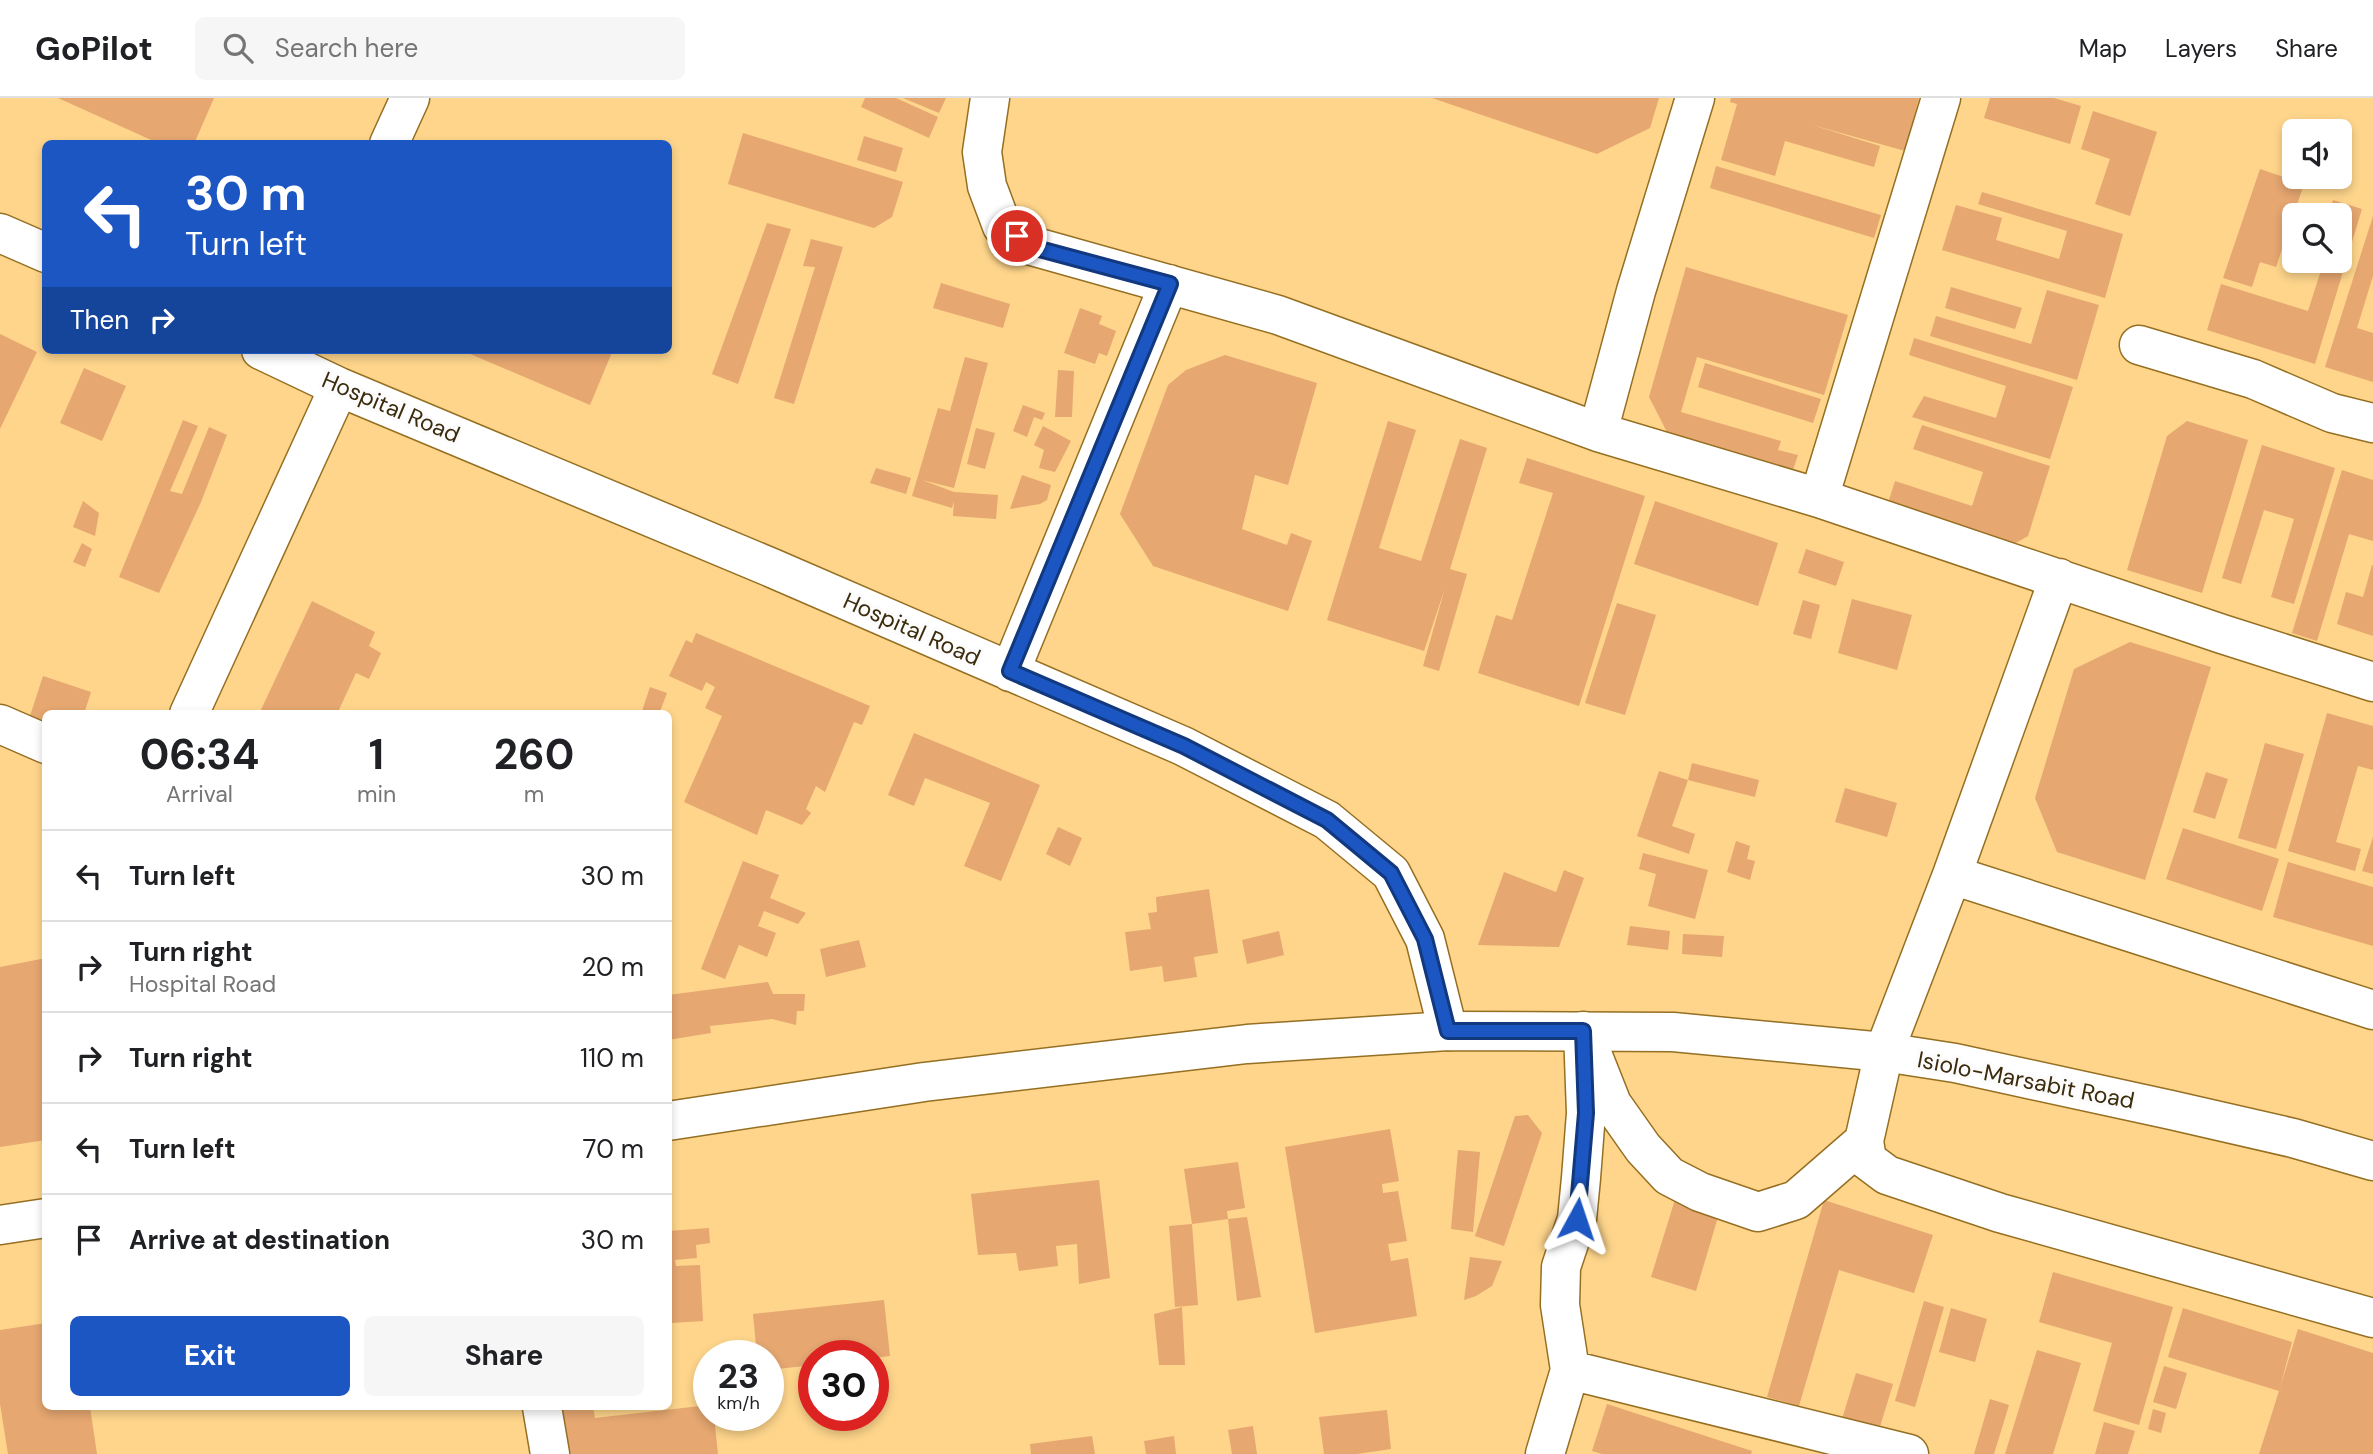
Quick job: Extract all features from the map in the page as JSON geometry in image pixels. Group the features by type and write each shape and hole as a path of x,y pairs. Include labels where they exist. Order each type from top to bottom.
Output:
{"main road":[{"path":"391,140 410,98"},
{"path":"990,98 982,152 987,186 1002,226 1032,247 1278,315 1598,432 1819,498 2373,682"},
{"path":"1598,432 1636,291 1695,98"},
{"path":"1819,498 1941,98"},
{"path":"0,233 42,251"},
{"path":"1010,671 1170,284"},
{"path":"2139,345 2253,379 2332,413 2373,423"},
{"name":"Hospital Road","path":"281,354 339,387 772,568 1184,746 1327,820 1391,873 1425,939 1448,1031"},
{"path":"191,710 339,387"},
{"path":"2059,578 1952,875 1884,1052 1864,1141 1867,1160 1887,1175 2000,1213 2373,1318"},
{"path":"0,724 42,742"},
{"path":"1952,875 2373,1010"},
{"name":"Isiolo-Marsabit Road","path":"672,1120 924,1082 1247,1044 1448,1031 1673,1032 1884,1052 1955,1063 2293,1138 2373,1161"},
{"path":"1583,1031 1612,1104 1643,1148 1669,1176 1700,1192 1758,1212 1796,1200 1864,1141"},
{"path":"1545,1454 1570,1370 1560,1305 1561,1267 1577,1219 1581,1178 1586,1113 1583,1031"},
{"path":"0,1225 42,1219"},
{"path":"1570,1370 1909,1454"},
{"path":"543,1410 550,1454"}],"building":[{"path":"58,98 214,98 196,140 151,140"},
{"path":"865,98 896,98 938,117 929,138 861,107"},
{"path":"903,98 946,98 939,113"},
{"path":"1432,98 1659,98 1650,128 1597,154"},
{"path":"1731,98 1919,98 1905,151 1809,124 1880,146 1874,167 1785,141 1775,176 1721,160 1737,104 1730,102"},
{"path":"1990,98 2054,98 2081,106 2070,144 1984,118"},
{"path":"2093,111 2157,132 2130,216 2095,204 2110,159 2081,149"},
{"path":"743,133 903,182 892,217 874,228 728,184"},
{"path":"864,136 903,148 896,172 857,160"},
{"path":"1716,166 1881,215 1874,238 1710,188"},
{"path":"2260,169 2282,176 2282,189 2302,189 2298,203 2282,203 2282,249 2276,267 2260,262 2252,287 2223,278"},
{"path":"1982,192 2123,234 2105,298 1942,250 1956,205 2002,218 1996,240 2059,259 2067,231 1978,204"},
{"path":"2352,206 2362,209 2352,242"},
{"path":"2373,216 2373,276 2357,328 2373,333 2373,382 2325,367"},
{"path":"767,223 791,229 738,384 712,374"},
{"path":"811,239 843,247 794,404 774,398 815,267 803,266"},
{"path":"1686,267 1848,315 1824,395 1697,357 1681,412 1781,441 1778,450 1798,455 1793,470 1668,434 1649,397"},
{"path":"2320,273 2343,273 2315,364 2207,330 2221,284 2308,311"},
{"path":"941,283 1010,304 1003,328 933,308"},
{"path":"1951,287 2022,308 2015,329 1945,308"},
{"path":"2047,290 2099,305 2077,380 1930,336 1936,316 2031,344"},
{"path":"1080,308 1102,316 1099,324 1116,331 1107,356 1099,353 1095,364 1064,353"},
{"path":"0,334 37,352 0,429"},
{"path":"1914,338 2073,387 2050,459 1912,417 1924,396 1996,418 2006,386 1909,355"},
{"path":"470,354 611,354 590,405"},
{"path":"1225,355 1317,383 1288,485 1255,475 1242,529 1287,545 1291,533 1312,541 1288,611 1153,566 1120,514 1168,385 1186,370"},
{"path":"965,357 988,363 954,488 922,480 954,492 998,495 996,519 953,516 954,501 952,508 912,496 938,408 950,411"},
{"path":"1705,363 1821,399 1813,423 1698,387"},
{"path":"84,368 126,386 102,441 60,423"},
{"path":"1058,370 1074,371 1072,417 1055,417"},
{"path":"1023,405 1045,413 1042,420 1034,417 1027,437 1013,431"},
{"path":"183,420 198,426 170,491 182,494 209,427 227,435 201,502 159,593 119,577"},
{"path":"1388,421 1416,430 1379,548 1421,561 1460,439 1487,448 1450,569 1467,574 1439,671 1423,666 1445,588 1424,651 1327,620"},
{"path":"2187,421 2248,440 2202,593 2127,570 2167,436"},
{"path":"1922,425 2050,466 2028,536 2014,544 1888,503 1895,481 1972,506 1983,472 1913,449"},
{"path":"1043,426 1071,441 1055,472 1039,468 1044,450 1034,445"},
{"path":"976,428 995,433 985,469 967,464"},
{"path":"2262,445 2335,468 2294,604 2271,597 2294,519 2264,510 2241,584 2222,578"},
{"path":"1527,458 1645,496 1579,706 1478,673 1496,615 1512,620 1553,493 1519,483"},
{"path":"876,468 911,478 906,494 870,483"},
{"path":"2342,470 2373,480 2373,541 2349,534 2317,641 2292,633"},
{"path":"1022,475 1051,485 1047,500 1040,504 1010,509"},
{"path":"83,501 99,513 95,536 73,527"},
{"path":"1655,501 1778,543 1758,606 1634,564"},
{"path":"82,543 92,549 85,567 73,562"},
{"path":"1806,549 1844,562 1836,586 1798,573"},
{"path":"2372,565 2373,636 2337,624 2346,592 2363,597"},
{"path":"1852,599 1912,615 1897,670 1838,653"},
{"path":"1803,600 1820,605 1811,639 1793,634"},
{"path":"312,601 375,632 369,646 381,653 369,679 356,673 339,710 261,710"},
{"path":"1617,603 1656,615 1625,715 1585,703"},
{"path":"696,633 870,706 862,725 854,722 825,792 816,786 806,809 811,813 802,825 766,810 757,835 684,802 722,716 705,708 715,687 706,682 702,691 669,676 686,640 692,643"},
{"path":"2130,642 2211,667 2145,880 2057,852 2035,798 2074,669"},
{"path":"43,676 91,692 85,710 42,710 42,727 28,722"},
{"path":"650,687 667,693 661,710 642,710"},
{"path":"2327,713 2373,726 2373,770 2358,766 2336,842 2361,849 2355,871 2288,851"},
{"path":"914,733 1040,785 1001,881 964,866 990,803 925,778 914,806 888,795"},
{"path":"2265,743 2304,754 2276,849 2238,838"},
{"path":"1692,763 1759,780 1755,797 1688,780"},
{"path":"1659,771 1688,780 1672,826 1695,834 1689,854 1637,836"},
{"path":"2206,772 2228,779 2215,819 2193,812"},
{"path":"1845,788 1897,803 1887,837 1835,822"},
{"path":"1058,827 1082,838 1070,866 1046,854"},
{"path":"2183,828 2279,859 2262,911 2166,879"},
{"path":"2373,837 2373,874 2362,871"},
{"path":"1736,841 1750,846 1747,859 1755,861 1750,880 1727,872"},
{"path":"1643,853 1708,870 1695,919 1648,906 1656,874 1639,869"},
{"path":"743,861 779,875 770,898 806,913 798,924 764,911 758,926 776,933 767,957 739,945 725,979 701,969"},
{"path":"2288,862 2373,887 2373,946 2273,917"},
{"path":"1564,870 1584,878 1559,947 1478,945 1504,872 1556,892"},
{"path":"1209,889 1218,953 1194,957 1197,977 1164,982 1162,966 1130,971 1125,932 1151,929 1148,913 1157,912 1156,897"},
{"path":"1630,926 1670,931 1668,950 1627,945"},
{"path":"1279,931 1284,955 1247,964 1242,940"},
{"path":"1683,934 1724,936 1722,957 1682,954"},
{"path":"859,940 866,967 826,977 820,949"},
{"path":"42,959 42,1141 0,1147 0,967"},
{"path":"768,982 773,994 805,994 804,1011 797,1011 796,1025 772,1019 710,1026 711,1033 672,1039 672,994"},
{"path":"1528,1115 1542,1133 1504,1246 1475,1236 1515,1116"},
{"path":"1390,1129 1399,1181 1382,1184 1383,1193 1398,1191 1407,1241 1388,1244 1391,1261 1408,1258 1417,1316 1315,1333 1285,1147"},
{"path":"1458,1150 1480,1152 1473,1232 1451,1229"},
{"path":"1238,1162 1245,1208 1227,1211 1228,1219 1192,1224 1184,1169"},
{"path":"1099,1180 1110,1278 1079,1284 1077,1244 1056,1246 1058,1266 1019,1271 1016,1253 978,1255 971,1194"},
{"path":"1677,1193 1721,1207 1696,1291 1651,1277"},
{"path":"1824,1200 1933,1235 1914,1293 1839,1270 1799,1406 1767,1397"},
{"path":"1247,1217 1261,1297 1237,1301 1228,1219"},
{"path":"1192,1224 1198,1305 1175,1307 1169,1226"},
{"path":"709,1228 710,1243 696,1245 697,1258 675,1260 676,1266 700,1265 703,1321 672,1323 672,1231"},
{"path":"1470,1257 1502,1261 1492,1286 1464,1300"},
{"path":"2053,1272 2173,1307 2139,1425 2093,1411 2112,1343 2039,1322"},
{"path":"884,1300 888,1340 798,1340 798,1367 784,1368 784,1340 755,1340 753,1314"},
{"path":"1924,1301 1944,1307 1915,1407 1895,1401"},
{"path":"1182,1307 1185,1365 1159,1365 1154,1314"},
{"path":"1951,1308 1987,1319 1975,1362 1939,1352"},
{"path":"2183,1308 2292,1342 2280,1388 2298,1329 2373,1353 2373,1454 2259,1454 2279,1391 2168,1357"},
{"path":"42,1324 42,1410 90,1410 97,1454 8,1454 0,1404 0,1330"},
{"path":"2037,1350 2081,1363 2053,1454 2005,1454"},
{"path":"2164,1366 2187,1373 2176,1409 2153,1402"},
{"path":"1856,1373 1893,1384 1879,1430 1842,1419"},
{"path":"1990,1399 2009,1405 1994,1454 1974,1454"},
{"path":"1607,1404 1752,1451 1751,1454 1602,1454 1592,1451"},
{"path":"693,1407 693,1431 716,1431 718,1454 563,1454 557,1410 594,1410 595,1418"},
{"path":"2153,1409 2166,1413 2161,1433 2148,1429"},
{"path":"1387,1410 1391,1449 1357,1454 1324,1454 1319,1417"},
{"path":"2104,1422 2135,1431 2128,1454 2095,1454"},
{"path":"1253,1426 1257,1454 1232,1454 1228,1430"},
{"path":"1092,1436 1095,1454 1031,1454 1030,1444"},
{"path":"1174,1436 1176,1454 1146,1454 1144,1441"}],"route":[{"path":"1017,236 1032,247 1170,284 1010,671 1184,746 1327,820 1391,873 1425,939 1448,1031 1583,1031 1586,1113 1577,1219"}]}
